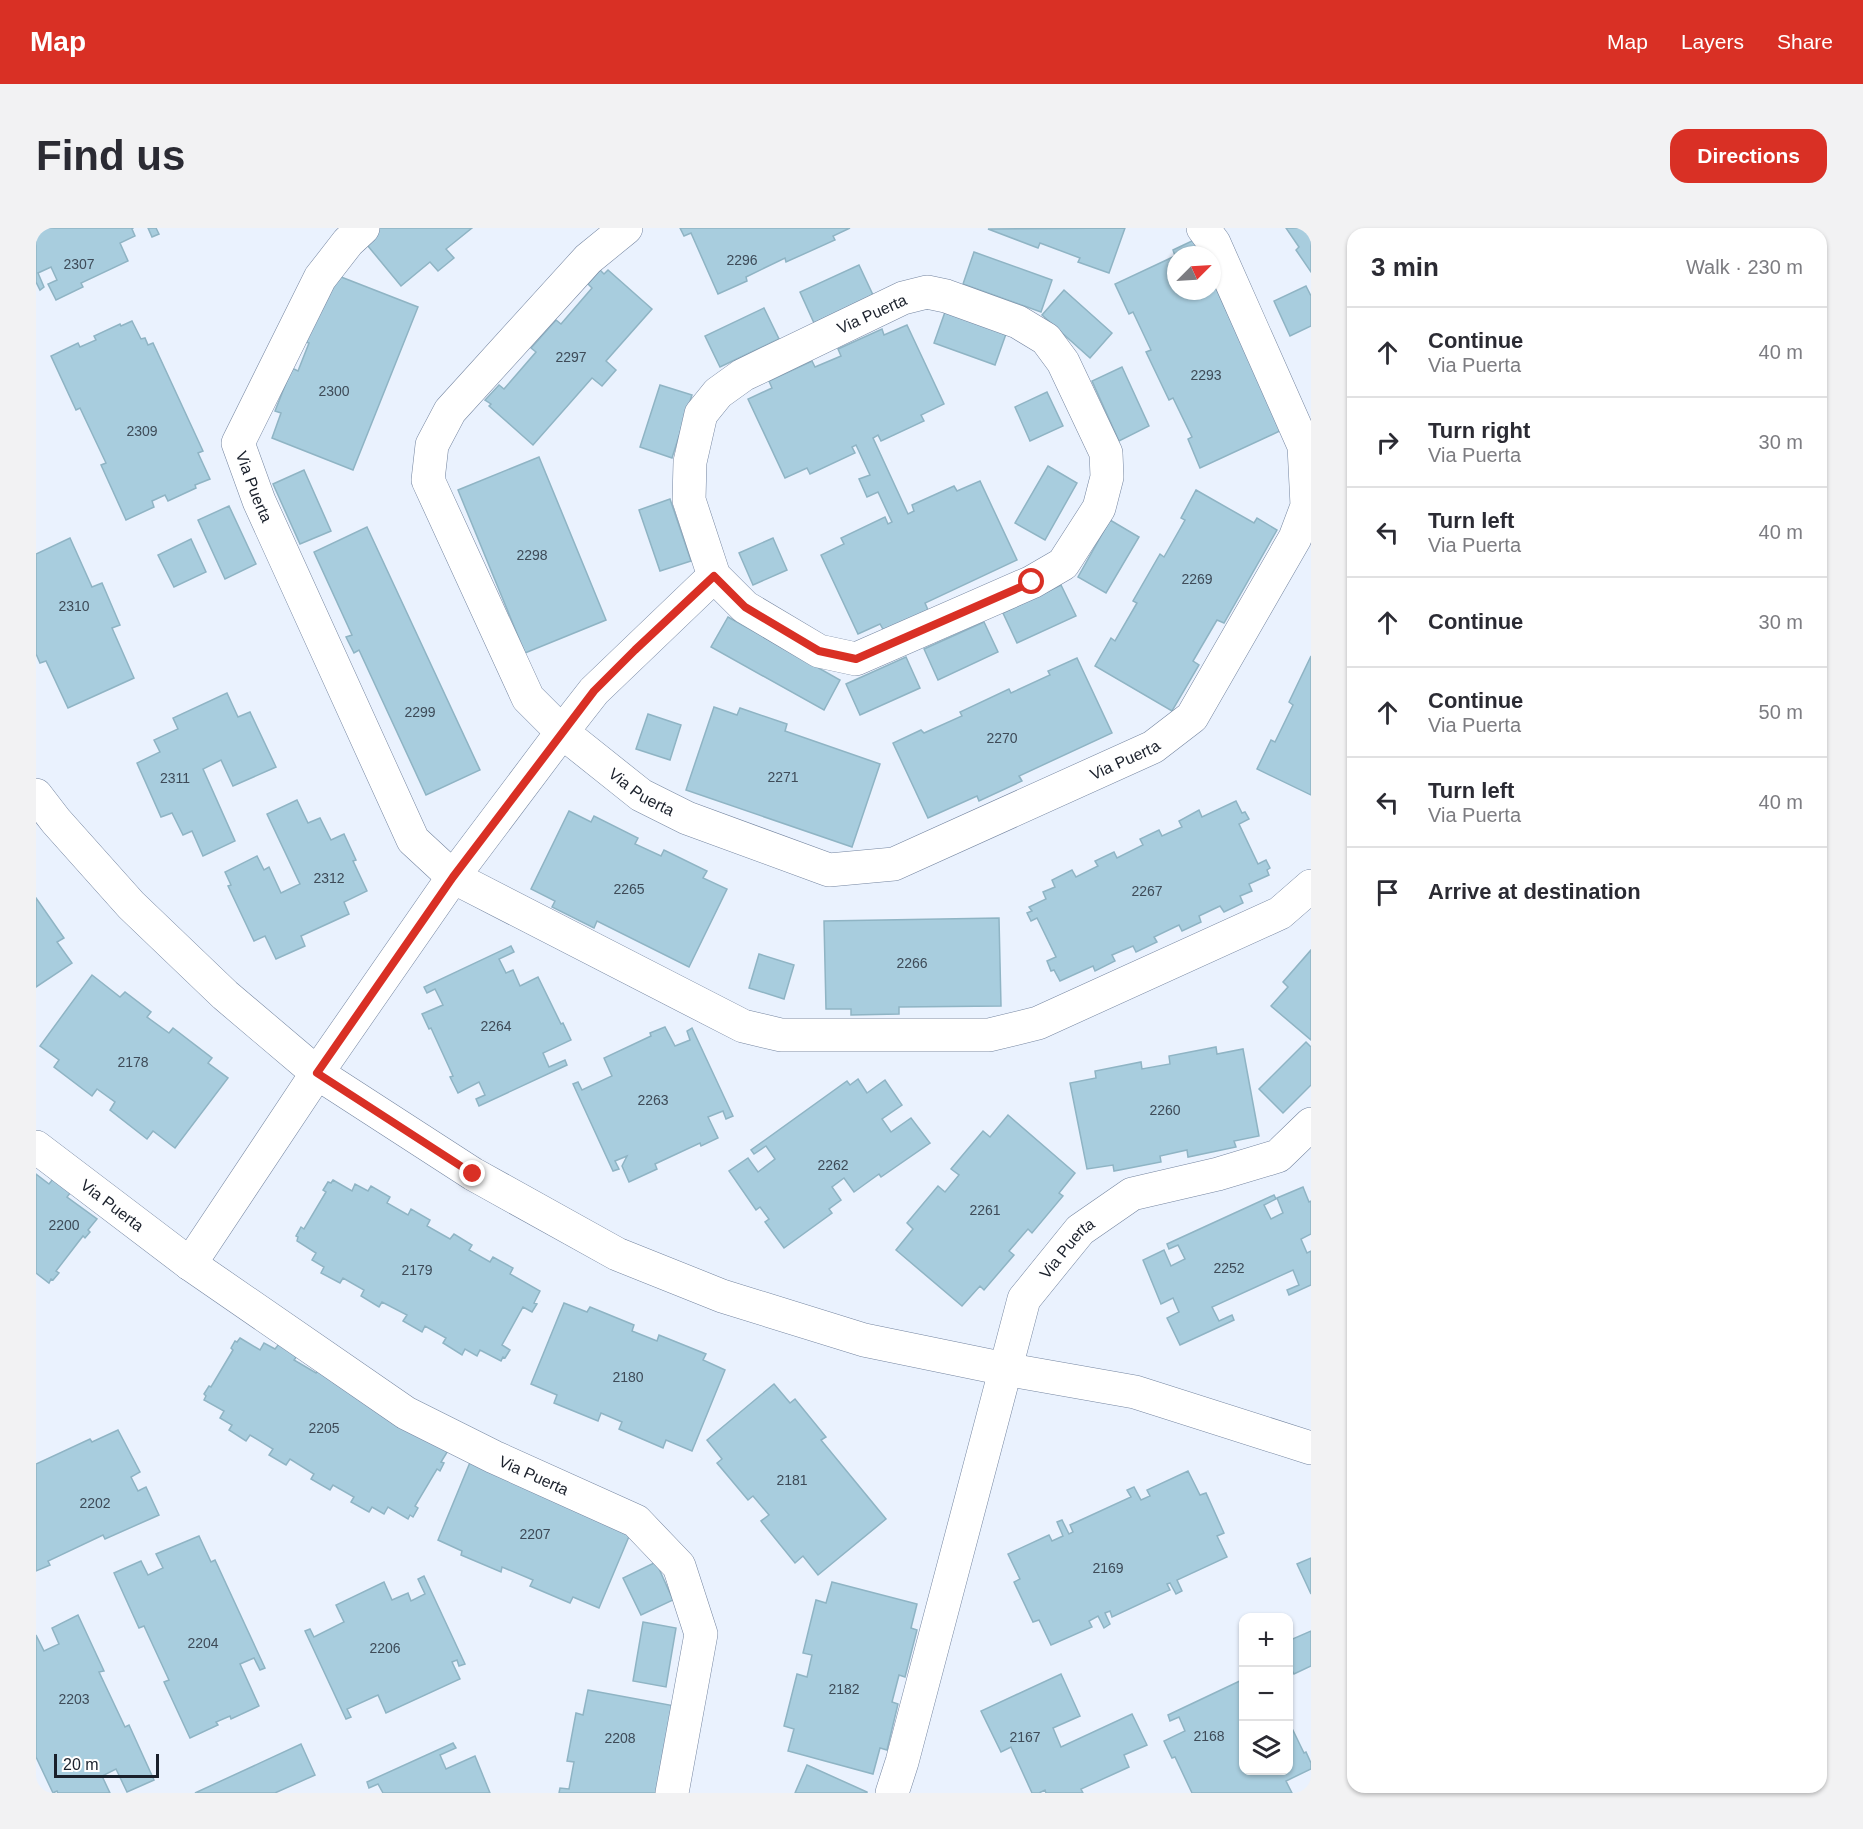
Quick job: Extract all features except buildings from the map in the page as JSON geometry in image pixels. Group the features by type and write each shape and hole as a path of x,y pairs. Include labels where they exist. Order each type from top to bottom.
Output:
{"street":[{"name":"Via Puerta","path":"363,228 348,242 320,278 238,443 259,501 413,840 453,877 743,1026 781,1035 989,1035 1038,1023 1280,913 1311,886"},
{"name":"Via Puerta","path":"626,228 588,259 450,411 432,445 428,480 528,698 562,732 641,795 687,818 829,870 894,864 1153,747 1192,717 1295,538 1307,506 1304,446 1214,243 1203,228"},
{"name":"Via Puerta","path":"927,292 946,297 1018,322 1046,339 1063,362 1106,453 1107,477 1099,508 1063,564 1032,582 856,659 819,651 745,607 714,576 689,500 690,462 701,414 718,393 743,375 903,298 927,292"},
{"path":"190,1263 317,1073 453,877 562,732 594,691 714,576"},
{"path":"36,795 56,821 131,905 225,995 317,1073 473,1174 617,1254 722,1296 864,1340 1005,1369 1135,1392 1311,1448"},
{"name":"Via Puerta","path":"892,1793 1024,1299 1080,1230 1132,1194 1218,1174 1278,1156 1311,1124"},
{"name":"Via Puerta","path":"36,1147 190,1263 406,1413 494,1457 636,1521 679,1566 701,1634 672,1793"}],"route":[{"path":"473,1174 317,1073 453,877 594,691 714,576 745,607 819,651 856,659 1032,582"}]}
